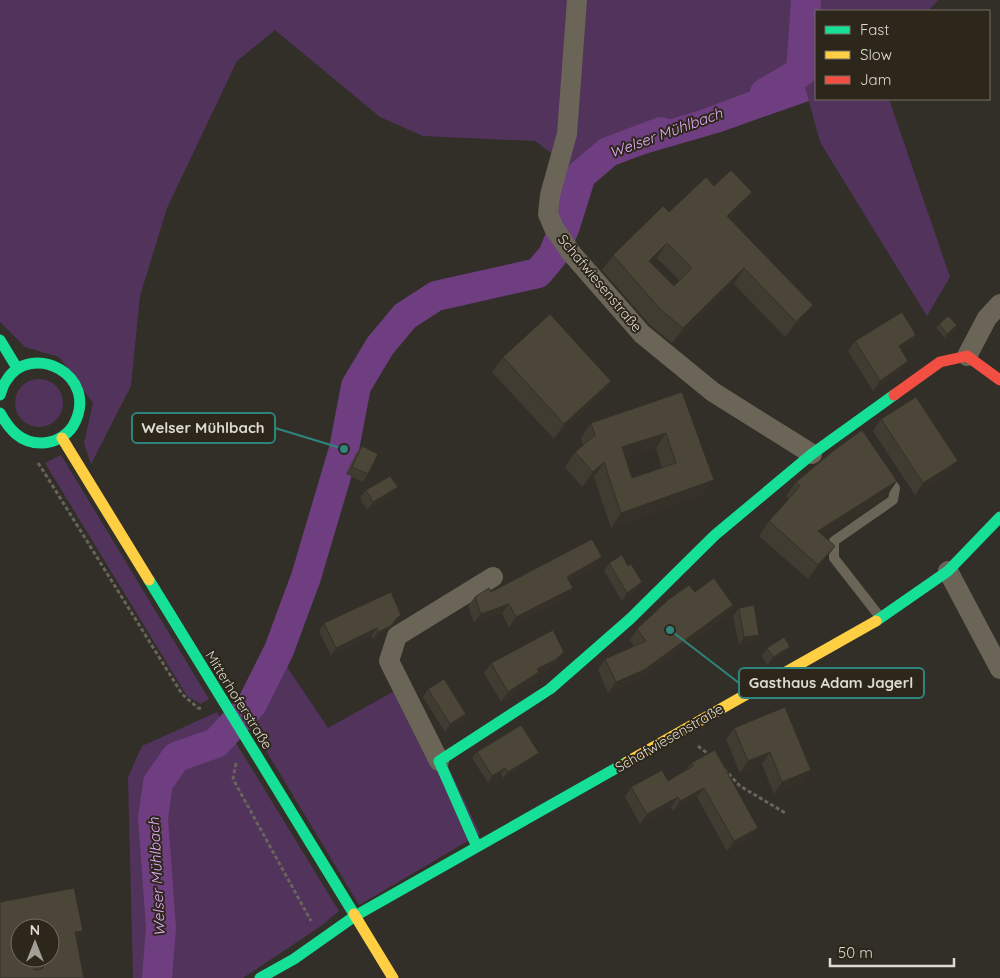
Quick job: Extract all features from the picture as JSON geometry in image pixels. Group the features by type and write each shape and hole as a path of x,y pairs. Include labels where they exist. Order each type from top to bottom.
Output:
{"street":[{"name":"Schafwiesenstraße","path":"577,0 567,134 550,195 548,214 554,228 572,254 642,334 712,392 812,454"},
{"path":"967,356 987,318 1000,304"},
{"path":"0,340 17,368"},
{"path":"439,761 550,689 630,619 715,535 812,454 855,429 940,362 967,356 1000,380"},
{"path":"0,395 9,376 17,368 32,363 46,363 59,368 70,376 78,388 80,402 78,416 72,428 62,438 50,443 25,442 14,436 3,428 0,413"},
{"name":"Mitterhoferstraße","path":"62,438 393,978"},
{"name":"Schafwiesenstraße","path":"260,978 294,959 355,916 881,618 948,571 1000,517"},
{"path":"948,571 1000,669"},
{"path":"477,847 439,761 389,661 397,636 493,577"}],"lane":[{"path":"879,464 895,488 893,500 834,541 834,558 881,618"}],"path":[{"path":"34,460 44,472 182,694 198,708 207,709"},
{"path":"680,732 714,758"},
{"path":"237,755 233,779 321,939"},
{"path":"720,765 740,786 787,814"}],"shaded area":[{"path":"0,0 938,0 929,10 815,10 815,100 889,100 950,277 927,316 820,142 801,72 703,109 618,135 581,175 535,141 423,136 380,117 275,30 237,61 167,208 140,296 131,386 91,464 84,443 93,403 59,357 25,347 0,322"},
{"path":"34,379 44,379 56,386 63,398 63,408 56,420 44,427 34,427 26,423 19,416 15,408 15,398 19,390 26,383"},
{"path":"61,455 209,699 201,704 187,696 45,463"},
{"path":"275,649 328,728 409,683 480,834 359,905 250,724"},
{"path":"217,712 339,911 321,926 243,978 133,978 128,777 142,746"}],"water":[{"path":"801,72 809,101 721,132 628,159 618,135 703,109"}],"building":[{"path":"731,170 752,192 727,216 813,305 796,322 744,268 683,328 661,310 613,255 663,206 669,212 706,177 714,186","holes":["667,243 692,268 674,286 649,261"]},
{"path":"902,312 916,335 899,346 908,361 880,381 855,341"},
{"path":"550,314 611,381 564,424 503,357"},
{"path":"948,316 957,325 947,334 939,324"},
{"path":"682,392 714,480 621,513 604,462 593,472 575,452 595,435 591,423","holes":["666,433 676,463 632,478 622,447"]},
{"path":"916,397 958,461 923,483 881,419"},
{"path":"862,430 897,481 818,531 835,546 818,565 769,521 800,486 796,482"},
{"path":"362,446 378,454 368,474 352,467"},
{"path":"390,476 398,487 373,502 366,490"},
{"path":"592,539 602,557 567,577 573,588 516,617 509,604 481,614 475,597 489,588 491,592"},
{"path":"622,555 628,566 631,564 642,582 627,593 609,563"},
{"path":"714,578 733,605 644,670 616,682 605,659 646,641 637,629 668,600 689,585 695,592"},
{"path":"391,592 401,615 391,626 378,632 377,628 336,648 324,623"},
{"path":"754,605 759,635 744,637 739,608"},
{"path":"553,630 564,652 555,660 537,669 539,672 508,692 491,663"},
{"path":"784,637 790,647 773,657 767,648"},
{"path":"444,679 466,714 450,724 428,689"},
{"path":"785,707 811,770 782,782 770,752 748,761 734,728"},
{"path":"521,725 539,753 508,772 505,768 492,776 477,752"},
{"path":"715,750 758,828 734,841 704,788 680,801 678,797 647,814 631,787 662,770 668,781 693,766 691,763"},
{"path":"74,888 83,931 75,932 84,978 0,978 0,902"}],"waterway":[{"name":"Welser Mühlbach","path":"765,93 801,72 806,0"},
{"name":"Welser Mühlbach","path":"157,978 161,928 153,818 158,783 176,757 216,743 252,704 279,650 306,577 344,449 356,386 380,346 405,316 436,296 538,273 553,255 565,226 581,175 608,152 661,132"}],"traffic: fast":[{"path":"0,340 17,368"},
{"path":"0,395 5,383 17,369 31,364 45,364 59,369 71,379 78,392 79,408 70,430 59,439 46,443 27,441 21,438 11,430 0,413"},
{"path":"477,847 439,761 550,689 630,619 715,535 812,454 894,395"},
{"path":"876,621 948,571 1000,517"},
{"path":"149,580 354,914"},
{"path":"260,978 294,959 355,916 627,762"}],"traffic: slow":[{"path":"62,438 149,580"},
{"path":"627,762 876,621"},
{"path":"354,914 393,978"}],"traffic: jam":[{"path":"894,395 940,362 967,356 1000,380"}],"place":[{"name":"Welser Mühlbach","path":"344,449"},
{"name":"Gasthaus Adam Jagerl","path":"670,630"}]}
